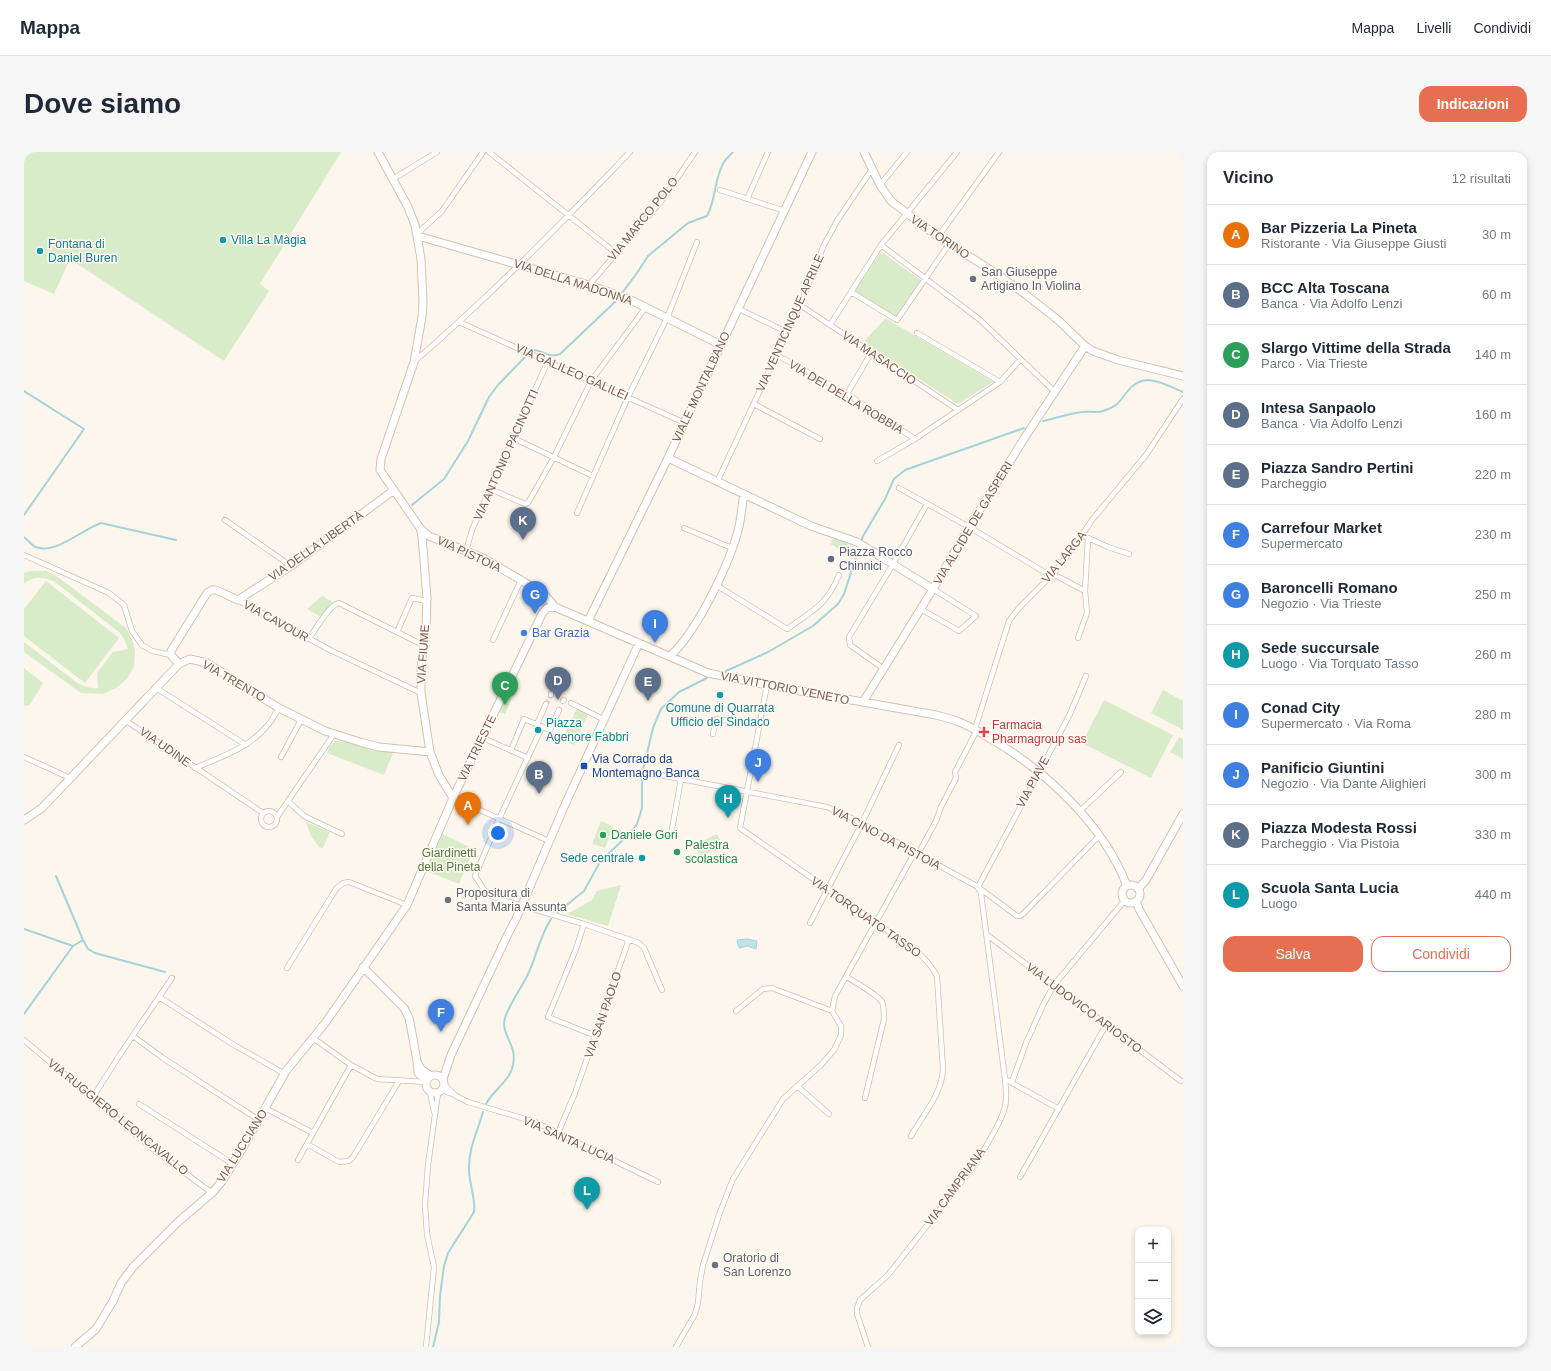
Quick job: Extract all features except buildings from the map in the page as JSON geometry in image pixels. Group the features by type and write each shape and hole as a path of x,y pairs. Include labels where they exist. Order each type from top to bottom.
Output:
{"street":[{"name":"VIA PISTOIA","path":"378,152 412,216 418,235 423,302 422,317 414,362 380,465 382,475 420,528 430,536 483,558 545,595 555,607"},
{"path":"393,179 437,152"},
{"path":"418,235 442,211 483,152"},
{"path":"488,152 616,253"},
{"path":"414,362 519,265 569,216 630,152"},
{"name":"VIA MARCO POLO","path":"589,285 663,199 695,152"},
{"path":"747,199 768,152"},
{"name":"VIALE MONTALBANO","path":"588,621 668,458 812,152"},
{"name":"VIA TORINO","path":"864,152 880,185 891,200 938,237 991,270 1025,294 1058,320 1093,352 1118,360 1183,376"},
{"path":"880,185 907,152"},
{"path":"830,325 881,245 957,152"},
{"path":"938,237 999,152"},
{"name":"VIA VENTICINQUE APRILE","path":"717,482 800,305 829,235 872,169"},
{"path":"720,190 785,211"},
{"name":"VIA DELLA MADONNA","path":"418,235 589,285 631,300 721,345"},
{"path":"577,513 628,397 667,318 697,242"},
{"path":"851,292 897,320 949,244"},
{"path":"881,245 979,320 1055,392"},
{"name":"VIA MASACCIO","path":"800,305 871,354 958,410"},
{"path":"490,489 525,504 528,502 554,457 591,381 646,307"},
{"path":"738,309 787,332"},
{"name":"VIA GALILEO GALILEI","path":"459,322 684,423"},
{"path":"917,333 1000,382"},
{"name":"VIA ALCIDE DE GASPERI","path":"863,702 934,589 969,527 1085,346"},
{"path":"847,394 871,354"},
{"name":"VIA DEI DELLA ROBBIA","path":"777,355 847,394 915,439"},
{"path":"877,461 915,439 1000,382 1020,360"},
{"name":"VIA ANTONIO PACINOTTI","path":"466,551 472,530 548,361"},
{"name":"VIA LARGA","path":"832,1011 835,996 916,853 936,821 956,778 956,772 976,730 1009,621 1018,609 1052,575 1083,535 1097,514 1146,455 1181,407 1183,399"},
{"path":"754,404 820,439"},
{"path":"513,438 593,476"},
{"path":"668,458 811,526 857,542 976,616 959,631 921,609"},
{"path":"899,488 1052,575 1086,590"},
{"name":"VIA DELLA LIBERTÀ","path":"238,600 291,566 394,490"},
{"path":"670,656 691,632 716,585 732,548 738,528 744,494"},
{"path":"884,669 850,645 849,637 927,504"},
{"path":"225,520 291,566"},
{"name":"VIA FIUME","path":"420,528 425,567 427,601 426,627 421,667 421,693 430,752 439,776 453,798"},
{"path":"684,528 732,548"},
{"path":"1083,535 1108,547 1129,554"},
{"path":"1078,638 1087,613 1086,590 1088,538"},
{"path":"24,555 109,593 124,605 132,631 142,645 152,650 171,655 179,664 42,808 24,820"},
{"path":"716,585 787,629 824,602 831,593 839,575"},
{"path":"493,640 521,580"},
{"name":"VIA CAVOUR","path":"171,655 171,651 207,593 212,590 216,590 238,600 309,639 421,693"},
{"path":"397,632 412,598 427,601"},
{"path":"309,639 323,618 338,603 423,645"},
{"path":"555,607 588,621"},
{"name":"VIA TRIESTE","path":"363,967 407,905 453,798 542,614 547,608 555,607"},
{"name":"VIA VITTORIO VENETO","path":"588,621 708,673 936,715 960,722 1006,748 1039,772 1080,811 1116,862 1127,886"},
{"path":"426,1347 434,1267 427,1234 425,1205 428,1165 434,1116 451,1055 516,919 639,643"},
{"name":"VIA TRENTO","path":"179,664 190,658 207,663 279,708 334,734 379,747 430,752"},
{"name":"VIA PIAVE","path":"978,887 1069,716 1086,676"},
{"path":"747,792 767,685"},
{"path":"156,688 246,744"},
{"path":"571,703 605,720"},
{"path":"537,724 546,704"},
{"name":"VIA UDINE","path":"126,720 196,768 255,739 268,726 279,708"},
{"path":"510,750 524,719 550,730 559,710"},
{"path":"713,734 716,719 759,726"},
{"path":"281,757 302,720"},
{"path":"542,727 499,819 475,876 487,894 521,906 584,924 639,943 644,948 662,990"},
{"path":"263,813 261,820 264,826 267,827 274,825 288,801 334,734"},
{"path":"483,738 528,758"},
{"path":"810,923 862,822 899,745"},
{"path":"24,757 70,778"},
{"path":"196,768 263,813 271,811 277,818"},
{"path":"1080,811 1121,772"},
{"name":"VIA CINO DA PISTOIA","path":"650,774 828,807 862,822 978,887 1017,916 1020,916 1099,836"},
{"path":"671,835 681,779"},
{"name":"VIA TORQUATO TASSO","path":"747,792 740,828 923,956 937,976 943,1069 942,1082 911,1136"},
{"path":"453,798 550,841"},
{"path":"288,801 304,816 342,834"},
{"path":"1138,889 1146,880 1183,814"},
{"path":"287,968 332,895 343,883 349,882 407,905"},
{"path":"1127,886 1135,886 1138,889 1140,897 1136,901 1130,903 1125,900 1122,892 1127,886"},
{"name":"VIA CAMPRIANA","path":"868,1347 857,1314 858,1304 866,1294 888,1275 978,1160 1005,1109 1005,1079 986,934 978,887"},
{"path":"1012,1082 1029,1036 1054,985 1125,900"},
{"path":"1136,901 1139,909 1183,986"},
{"path":"584,924 576,949 548,1017 596,1036"},
{"name":"VIA LUDOVICO ARIOSTO","path":"986,934 1181,1081"},
{"name":"VIA SAN PAOLO","path":"558,1133 576,1092 629,939"},
{"path":"363,967 404,1008 411,1028 417,1062 421,1069 442,1087"},
{"name":"VIA LUCCIANO","path":"75,1347 96,1329 110,1307 121,1283 133,1267 178,1221 212,1193 233,1164 285,1074 313,1038 363,967"},
{"path":"847,977 877,997 882,1002 884,1010 884,1019 865,1098"},
{"path":"93,1097 172,978"},
{"path":"676,1347 695,1314 703,1265 720,1212 734,1179 783,1098 821,1065 840,1041 842,1030 832,1011 767,987 756,993 736,1011"},
{"path":"159,996 234,1045 285,1074"},
{"path":"1020,1177 1106,1025"},
{"path":"133,1036 163,1058 259,1120"},
{"path":"313,1038 351,1065 377,1079 399,1081 430,1078"},
{"name":"VIA RUGGIERO LEONCAVALLO","path":"24,1040 153,1149 212,1193"},
{"path":"434,1116 430,1092 427,1088 430,1078 451,1055"},
{"path":"298,1160 351,1065"},
{"path":"1005,1079 1059,1109"},
{"path":"307,1144 339,1162 349,1161 353,1157 399,1081"},
{"path":"797,1086 828,1114"},
{"path":"430,1092 442,1087"},
{"name":"VIA SANTA LUCIA","path":"442,1087 475,1105 530,1120 658,1182"},
{"path":"139,1104 233,1164"},
{"path":"265,1108 313,1133"}],"green space":[{"path":"24,152 341,152 260,284 269,291 224,361 70,259 54,294 24,281"},
{"path":"880,253 883,253 922,281 896,318 855,291"},
{"path":"886,318 993,382 958,404 865,344 865,340"},
{"path":"833,538 848,543 848,553 830,544"},
{"path":"31,571 46,571 58,577 126,628 132,639 135,650 134,666 129,676 118,687 103,694 81,693 24,652 24,642 76,682 87,687 98,688 97,673 113,652 128,649 120,633 55,582 47,579 35,578 24,584 24,573"},
{"path":"46,581 119,638 85,683 24,636 24,609"},
{"path":"322,596 333,602 321,617 307,609"},
{"path":"24,668 43,683 30,705 24,706"},
{"path":"1163,690 1183,701 1183,730 1151,713"},
{"path":"506,695 512,698 505,714 499,712"},
{"path":"1104,700 1173,735 1151,778 1082,743"},
{"path":"577,708 588,714 574,745 562,739"},
{"path":"1179,737 1183,739 1183,759 1170,752"},
{"path":"335,741 341,741 393,753 384,775 327,753 329,747"},
{"name":"Daniele Gori","path":"601,821 613,826 605,848 592,844"},
{"path":"306,822 330,832 323,848 319,847 311,836"},
{"name":"Giardinetti della Pineta","path":"440,833 474,849 459,884 424,870"},
{"path":"717,834 723,846 700,857 694,845"},
{"path":"621,885 608,926 567,914 592,900 597,891"}],"water":[{"path":"747,939 757,941 756,949 747,946 739,948 737,940"}],"waterway":[{"path":"622,293 648,256 688,223 707,216 712,203 720,170 725,161 733,152"},
{"path":"532,350 549,355 560,354 617,300"},
{"path":"412,505 444,479 468,441 489,397 498,385 525,357"},
{"path":"1043,421 1077,413 1098,412 1111,408 1117,404 1132,386 1146,380 1160,382 1183,392"},
{"path":"24,391 84,429 24,515"},
{"path":"726,671 768,652 813,626 838,604 844,594 863,536 885,499 894,479 905,470 1024,428"},
{"path":"24,537 36,547 44,549 60,545 101,523 176,540"},
{"path":"558,912 584,891 600,862 631,832 637,824 642,808 642,774 653,728 661,709 679,692 707,678"},
{"path":"56,876 88,949 95,953 165,972"},
{"path":"486,1104 505,1081 511,1071 514,1058 505,1030 505,1018 529,972 541,938 551,919"},
{"path":"24,929 73,946"},
{"path":"24,1014 73,946 83,940"},
{"path":"433,1347 439,1322 440,1296 444,1266 448,1253 474,1212 474,1201 469,1175 469,1162 483,1112"}],"tunnel":[{"path":"546,704 551,695"}],"place":[{"name":"Villa La Màgia","path":"223,240"},
{"name":"Fontana di Daniel Buren","path":"40,251"},
{"name":"San Giuseppe Artigiano In Violina","path":"973,279"},
{"name":"Piazza Modesta Rossi","path":"523,540"},
{"name":"Piazza Rocco Chinnici","path":"831,559"},
{"name":"Baroncelli Romano","path":"535,614"},
{"name":"Bar Grazia","path":"524,633"},
{"name":"Conad City","path":"655,643"},
{"name":"Comune di Quarrata Ufficio del Sindaco","path":"720,695"},
{"name":"Intesa Sanpaolo","path":"558,700"},
{"name":"Piazza Sandro Pertini","path":"648,701"},
{"name":"Slargo Vittime della Strada","path":"505,705"},
{"name":"Piazza Agenore Fabbri","path":"538,730"},
{"name":"Farmacia Pharmagroup sas","path":"984,732"},
{"name":"Via Corrado da Montemagno Banca","path":"584,766"},
{"name":"Panificio Giuntini","path":"758,782"},
{"name":"BCC Alta Toscana","path":"539,794"},
{"name":"Sede succursale","path":"728,818"},
{"name":"Bar Pizzeria La Pineta","path":"468,825"},
{"name":"Daniele Gori","path":"603,835"},
{"name":"Palestra scolastica","path":"677,852"},
{"name":"Sede centrale","path":"642,858"},
{"name":"Propositura di Santa Maria Assunta","path":"448,900"},
{"name":"Carrefour Market","path":"441,1032"},
{"name":"Scuola Santa Lucia","path":"587,1210"},
{"name":"Oratorio di San Lorenzo","path":"715,1265"}]}
